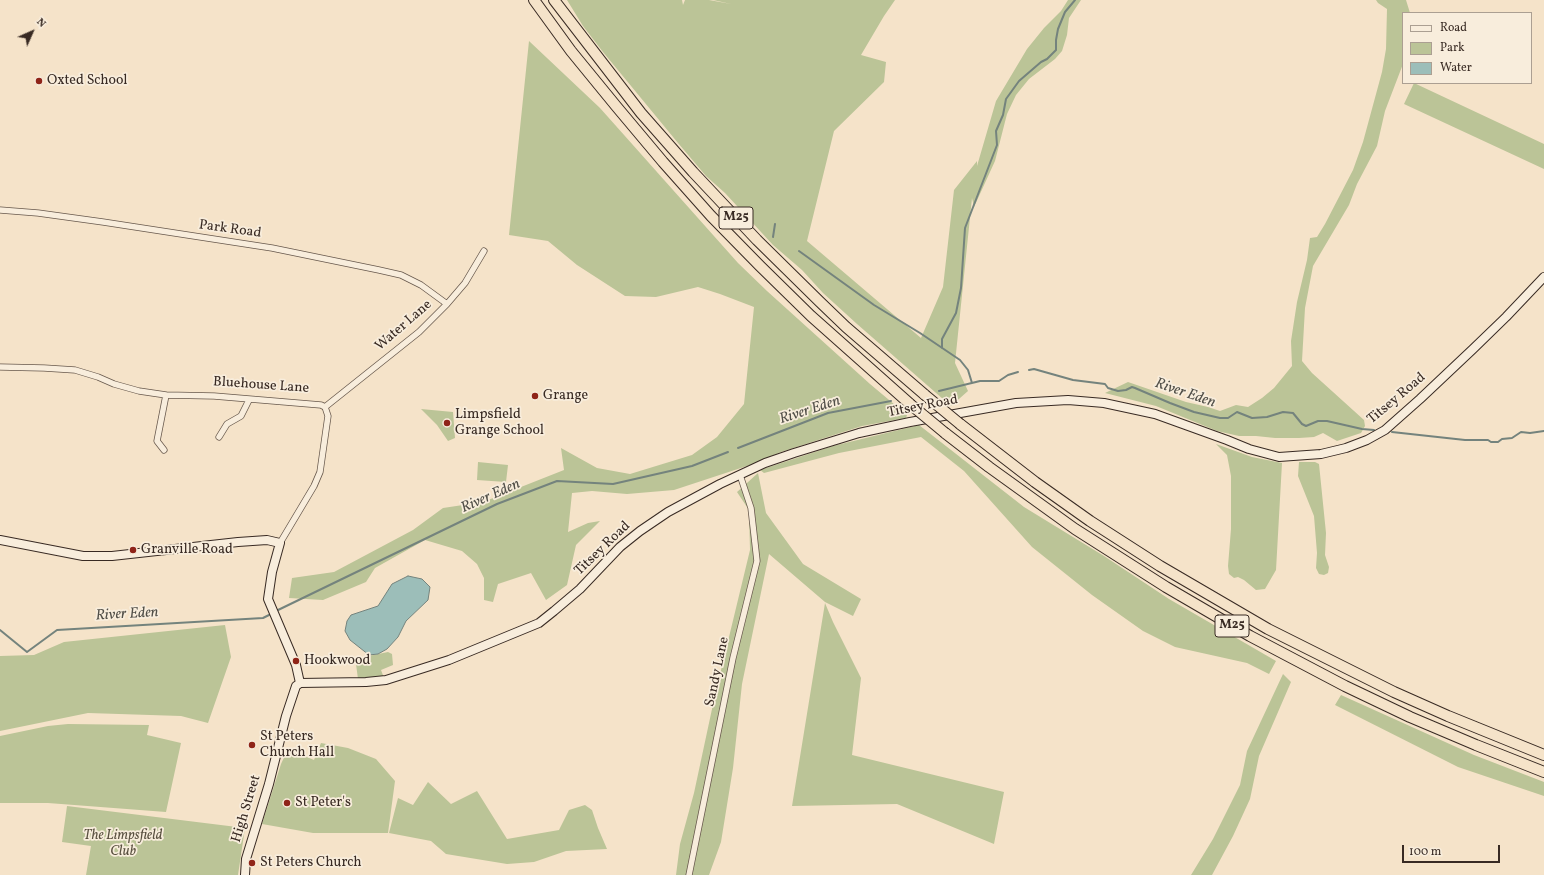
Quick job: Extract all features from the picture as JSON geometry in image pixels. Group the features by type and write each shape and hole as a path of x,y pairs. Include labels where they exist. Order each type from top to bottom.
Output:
{"highway":[{"name":"M25","path":"534,0 562,39 640,135 721,226 811,316 910,404 989,467 1081,533 1238,629 1339,683 1410,717 1544,772"},
{"name":"M25","path":"554,0 660,136 757,240 846,327 960,424 1029,477 1090,520 1167,570 1268,629 1394,692 1448,716 1544,755"}],"main road":[{"name":"Titsey Road","path":"300,683 366,682 386,680 449,660 539,623 580,589 620,547 640,531 675,509 765,463 859,433 986,408 1042,401 1075,401 1133,409 1181,423 1249,449 1279,457 1321,454 1340,450 1367,440 1385,430 1473,349 1544,277"},
{"path":"0,540 83,556 112,556 267,540 280,543"},
{"name":"Bluehouse Lane","path":"280,543 272,572 268,599 296,665 300,683"},
{"name":"High Street","path":"245,875 246,859 269,784 286,716 296,686 300,683"}],"street":[{"name":"Park Road","path":"0,210 38,213 96,221 265,247 379,270 402,275 421,285 447,304"},
{"name":"Water Lane","path":"325,407 419,332 465,284 484,251"},
{"name":"Bluehouse Lane","path":"0,368 75,370 139,392 166,395 214,396 305,404 315,403 325,407 328,416 327,431 320,472 314,486 280,543"},
{"path":"164,450 157,441 166,395"},
{"path":"219,437 227,424 241,416 249,400"},
{"name":"Sandy Lane","path":"689,875 733,658 756,561 751,508 740,475"}],"green space":[{"path":"567,0 682,0 683,5 685,0 709,0 731,4 713,0 895,0 861,55 886,62 884,82 834,131 807,241 921,338 943,287 954,190 977,161 977,166 996,101 1027,49 1044,28 1061,11 1068,0 1081,0 1069,18 1067,35 1062,51 1055,59 1029,79 1016,95 1007,114 995,161 974,207 972,198 955,363 968,391 951,406 857,324 823,293 802,270 773,245 725,193 706,176 678,143 603,52 583,26"},
{"path":"1376,0 1406,0 1410,12 1402,12 1402,67 1385,111 1377,146 1357,184 1349,205 1313,266 1305,308 1302,361 1312,373 1364,420 1365,426 1361,433 1337,441 1323,433 1314,437 1299,438 1239,436 1217,431 1156,406 1105,393 1128,382 1186,402 1220,411 1236,405 1248,407 1274,388 1292,366 1291,341 1310,238 1317,237 1353,170 1363,142 1382,72 1386,49 1387,9"},
{"path":"529,41 600,108 738,263 870,384 907,415 906,418 862,426 781,452 753,464 674,490 627,494 592,491 572,493 568,532 588,523 600,521 576,545 567,585 546,600 531,573 498,584 493,602 484,600 484,578 477,564 462,551 425,540 375,568 366,582 323,600 289,598 292,578 334,572 413,530 443,508 483,502 564,470 561,448 597,468 630,474 692,455 717,437 744,404 754,307 698,287 656,297 625,296 577,265 548,241 509,235"},
{"path":"1414,84 1416,84 1544,144 1544,169 1404,104"},
{"path":"421,409 453,412 455,438 448,441 437,425"},
{"path":"919,425 1024,507 1104,556 1169,599 1276,661 1269,674 1247,663 1175,647 1143,631 1092,595 1032,547 964,471 921,437 839,453 764,473 760,470 833,446"},
{"path":"1216,444 1252,457 1282,463 1276,570 1265,589 1256,590 1244,580 1238,577 1234,578 1229,574 1231,476 1227,455"},
{"path":"478,462 508,465 506,482 477,480"},
{"path":"1299,462 1315,462 1319,464 1326,533 1325,555 1329,567 1328,573 1324,575 1319,574 1316,568 1317,553 1314,516 1298,476"},
{"path":"758,473 766,513 803,564 861,599 853,616 825,602 769,554 742,684 733,768 721,842 709,875 676,875 680,844 694,793 715,695 750,550 749,510 737,492"},
{"path":"825,603 861,678 852,755 1004,792 994,844 897,804 792,806"},
{"path":"225,625 231,657 208,723 181,716 88,713 0,731 0,656 34,655 64,642"},
{"path":"388,652 392,654 393,665 381,670 384,678 358,679 356,664 364,657"},
{"path":"1283,674 1291,682 1259,756 1250,799 1233,836 1212,875 1191,875 1213,839 1240,785 1247,751"},
{"path":"1341,695 1474,755 1544,782 1544,796 1458,767 1335,705"},
{"path":"68,724 149,725 147,735 181,743 166,812 48,803 0,803 0,736 48,726"},
{"path":"321,743 348,748 376,759 395,781 388,833 313,833 262,824 281,764 288,749 314,760"},
{"path":"428,782 451,804 477,791 507,839 559,830 569,810 585,805 592,810 607,849 566,851 534,862 507,864 446,854 431,841 389,833 398,798 413,805"},
{"name":"The Limpsfield Club","path":"67,806 245,828 238,875 86,875 91,846 62,842"}],"water":[{"path":"408,576 422,579 430,587 428,600 406,621 398,637 387,649 378,654 369,655 350,640 345,631 347,621 351,615 378,606 392,584"}],"waterway":[{"path":"942,348 942,339 956,313 961,288 965,228 997,145 996,131 1003,115 1006,99 1019,81 1056,50 1058,29 1065,12 1075,0"},
{"path":"773,237 775,224"},
{"path":"799,251 874,305 960,360 968,370 972,383"},
{"name":"River Eden","path":"1029,370 1034,369 1073,380 1105,384 1108,388 1118,391 1126,390 1132,387 1194,412 1220,418 1228,418 1237,412 1252,418 1267,417 1283,412 1293,413 1302,424 1306,426 1318,421 1327,421 1362,429 1374,430"},
{"name":"River Eden","path":"939,391 980,381 999,381 1008,375 1018,372"},
{"name":"River Eden","path":"738,448 828,413 891,401"},
{"name":"River Eden","path":"1392,432 1498,442 1502,439 1512,438 1521,432 1530,433 1544,431"},
{"name":"River Eden","path":"276,611 497,504 557,481 613,484 692,466 728,452"},
{"name":"River Eden","path":"0,630 27,652 57,630 263,618 269,615"}],"place":[{"name":"Oxted School","path":"39,81"},
{"name":"Grange","path":"535,396"},
{"name":"Limpsfield Grange School","path":"447,423"},
{"name":"Granville Road","path":"133,550"},
{"name":"Hookwood","path":"296,661"},
{"name":"St Peters Church Hall","path":"252,745"},
{"name":"St Peter's","path":"287,803"},
{"name":"St Peters Church","path":"252,863"}]}
